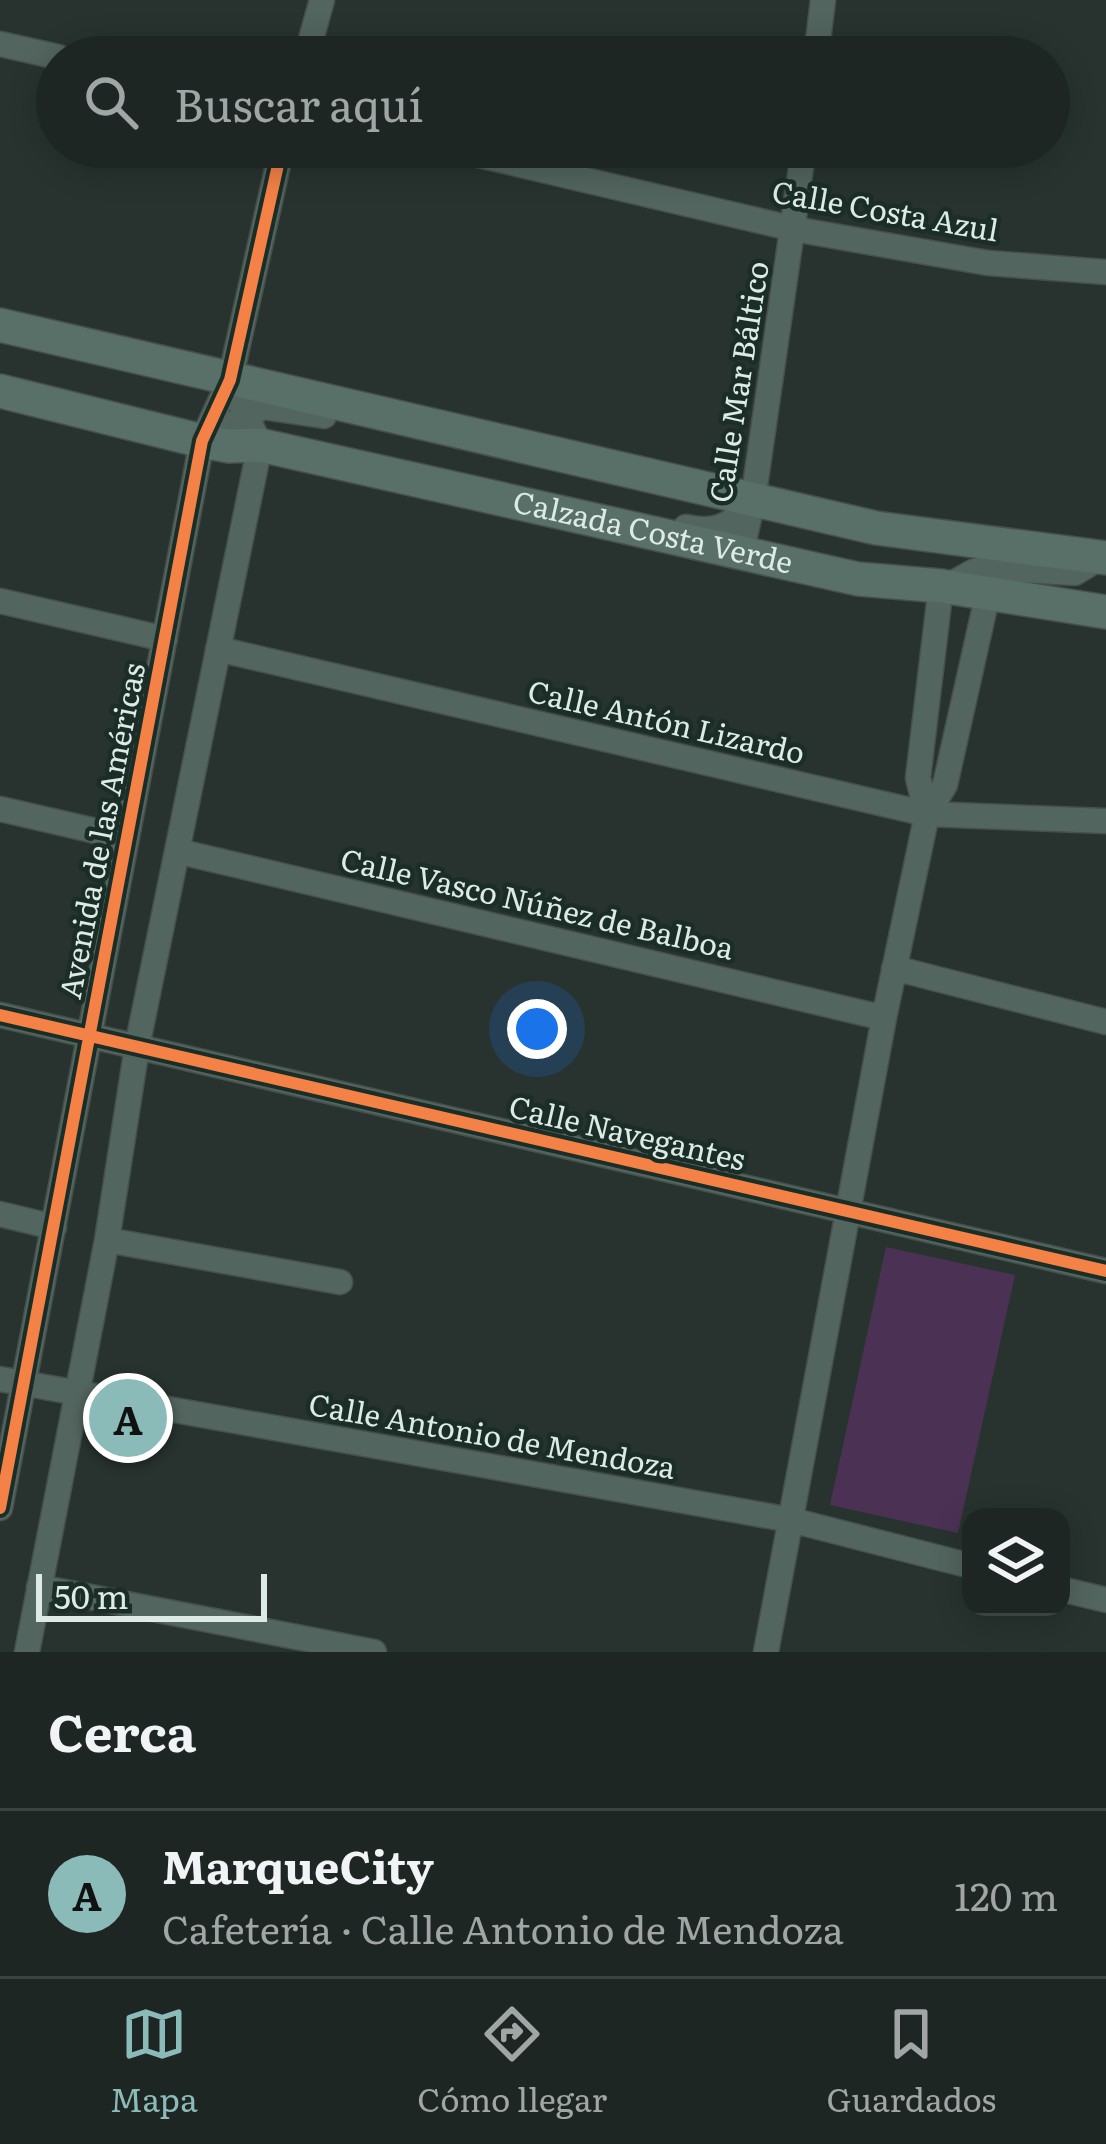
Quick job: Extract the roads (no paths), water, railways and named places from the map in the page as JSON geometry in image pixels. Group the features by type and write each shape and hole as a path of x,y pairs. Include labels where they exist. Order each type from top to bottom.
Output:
{"main road":[{"name":"Calzada Costa Verde","path":"0,325 876,528 1104,558"},
{"name":"Calzada Costa Verde","path":"0,391 229,446 253,430 550,510 858,579 941,586 1106,612"}],"street":[{"path":"312,36 322,0"},
{"path":"819,36 823,0"},
{"path":"0,44 36,52"},
{"name":"Avenida de las Américas","path":"0,1508 12,1382 54,1227 202,441 230,380 277,168"},
{"name":"Calle Costa Azul","path":"534,168 794,229 988,263 1106,272"},
{"name":"Calle Mar Báltico","path":"741,554 801,168"},
{"path":"230,380 253,430"},
{"path":"27,1652 107,1240 137,1047 218,649 253,430 262,407 298,410 442,443 458,432"},
{"path":"550,510 573,502 705,531 737,520 753,500"},
{"path":"926,814 918,778 941,586 961,582 984,568 1075,573 1104,558"},
{"path":"766,1652 926,814 945,785 988,593"},
{"path":"0,601 165,639"},
{"name":"Calle Antón Lizardo","path":"218,649 926,814 1106,820"},
{"path":"0,809 126,838"},
{"name":"Calle Vasco Núñez de Balboa","path":"177,851 884,1018"},
{"path":"894,968 1106,1022"},
{"name":"Calle Navegantes","path":"0,1015 1106,1271"},
{"path":"0,1214 54,1227"},
{"path":"107,1240 340,1282"},
{"name":"Calle Antonio de Mendoza","path":"12,1382 791,1520 962,1564"},
{"path":"39,1587 374,1652"},
{"path":"1070,1591 1106,1600"}],"place":[{"name":"MarqueCity","path":"128,1418"}]}
